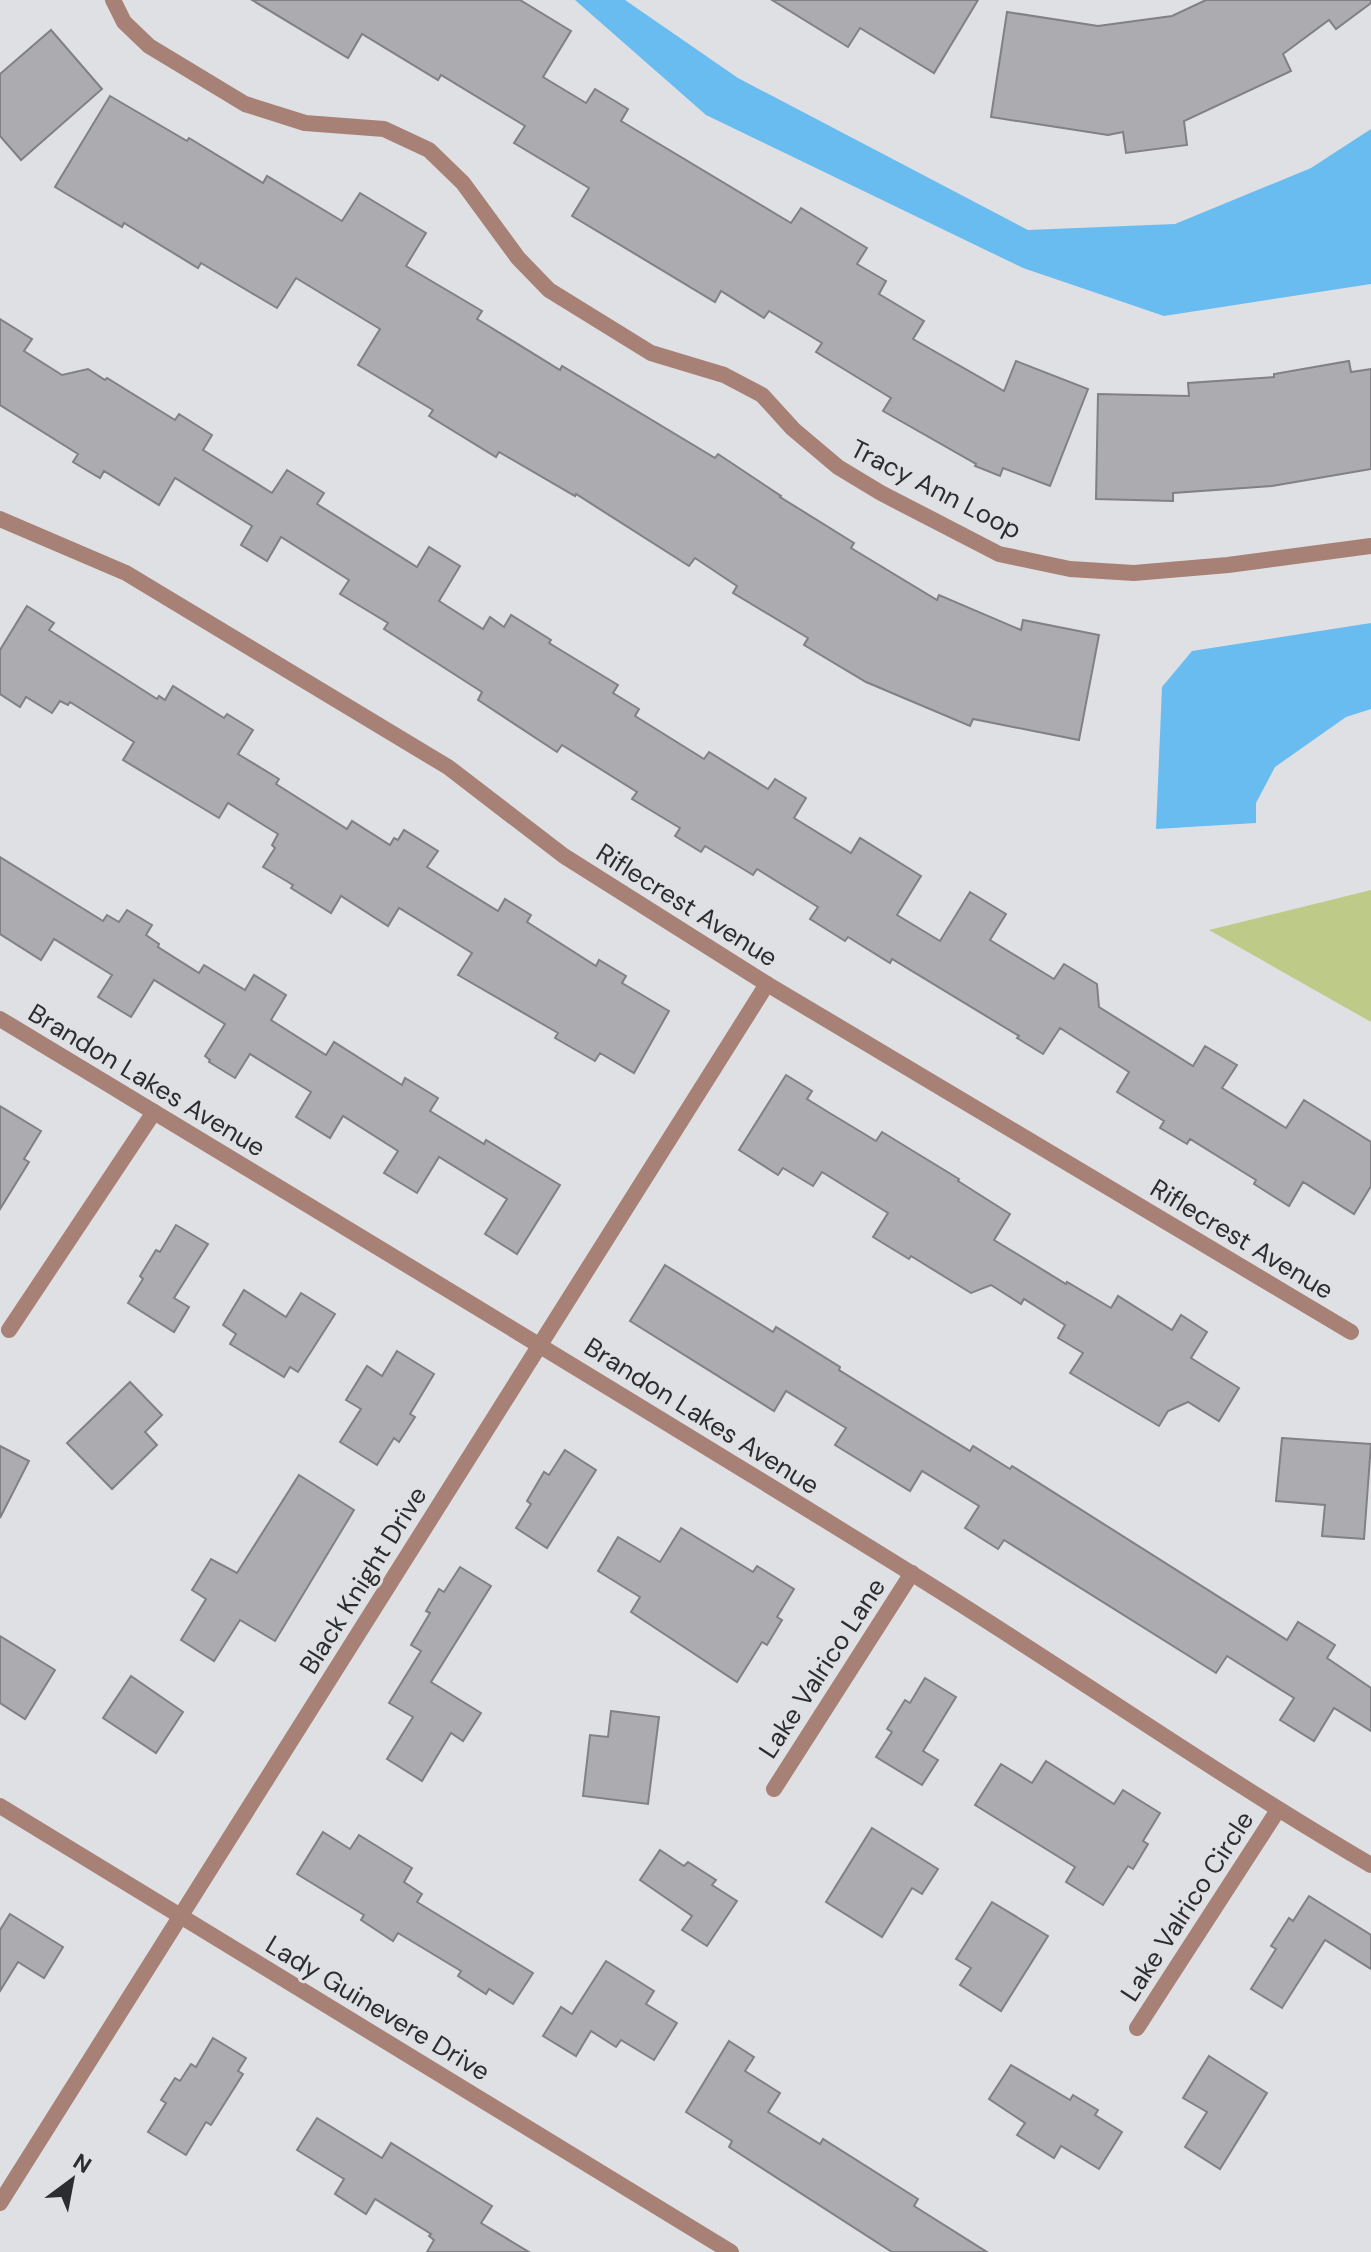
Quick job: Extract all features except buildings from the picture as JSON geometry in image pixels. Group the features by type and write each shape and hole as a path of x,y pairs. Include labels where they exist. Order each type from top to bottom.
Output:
{"street":[{"name":"Tracy Ann Loop","path":"113,0 124,22 149,46 245,104 305,123 384,129 429,150 463,183 518,258 549,290 651,353 724,375 762,395 793,429 838,467 881,493 999,554 1070,569 1134,573 1228,565 1371,546"},
{"name":"Riflecrest Avenue","path":"0,519 126,573 435,759 564,856 767,984 1351,1332"},
{"name":"Black Knight Drive","path":"0,2203 767,984"},
{"name":"Brandon Lakes Avenue","path":"0,1019 912,1573 1278,1810 1371,1865"},
{"path":"9,1330 154,1112"},
{"name":"Lake Valrico Lane","path":"774,1789 912,1573"},
{"name":"Lady Guinevere Drive","path":"0,1806 731,2252"},
{"name":"Lake Valrico Circle","path":"1137,2028 1278,1810"}],"green space":[{"path":"1371,890 1371,1022 1209,930"}],"water":[{"path":"575,0 625,0 738,78 1028,230 1175,224 1311,168 1371,129 1371,284 1164,316 1023,268 706,115"},
{"path":"1371,623 1371,709 1346,717 1275,767 1256,803 1256,823 1156,829 1162,687 1192,651"}]}
